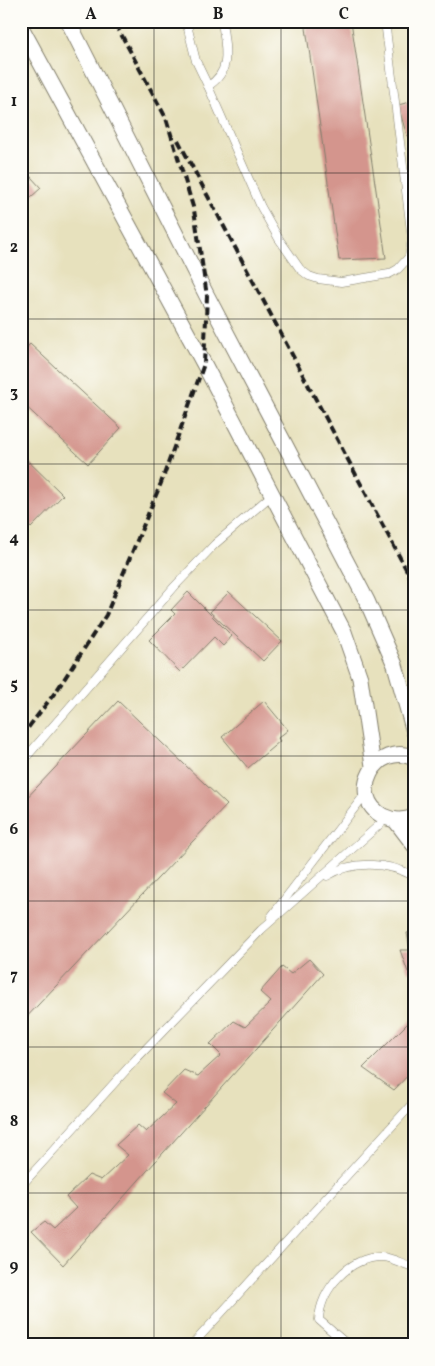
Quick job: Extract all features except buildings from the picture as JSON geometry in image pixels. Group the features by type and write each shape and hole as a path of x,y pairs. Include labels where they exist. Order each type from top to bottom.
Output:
{"street":[{"path":"68,21 211,304 367,601 395,666 414,732"},
{"path":"21,27 273,494 337,617 355,658 366,702 373,766 366,782 366,793 375,810 391,819 414,845"},
{"path":"373,766 390,755 403,754 414,758"},
{"path":"391,819 414,817"}],"lane":[{"path":"186,21 196,61 261,207 300,269 318,280 341,282 389,274 398,270 409,257 412,239 385,21"},
{"path":"208,86 218,80 224,71 222,21"},
{"path":"21,763 175,586 215,544 273,494"},
{"path":"261,930 366,793"},
{"path":"21,1186 137,1058 261,930 391,819"},
{"path":"313,885 337,871 366,865 388,866 414,876"},
{"path":"192,1345 414,1102"},
{"path":"348,1345 319,1320 320,1306 338,1276 366,1258 383,1257 414,1268"}],"railway":[{"path":"21,737 57,690 106,615 161,483 204,364 207,296 194,210 166,118 114,21"},
{"path":"178,140 414,584"}]}
